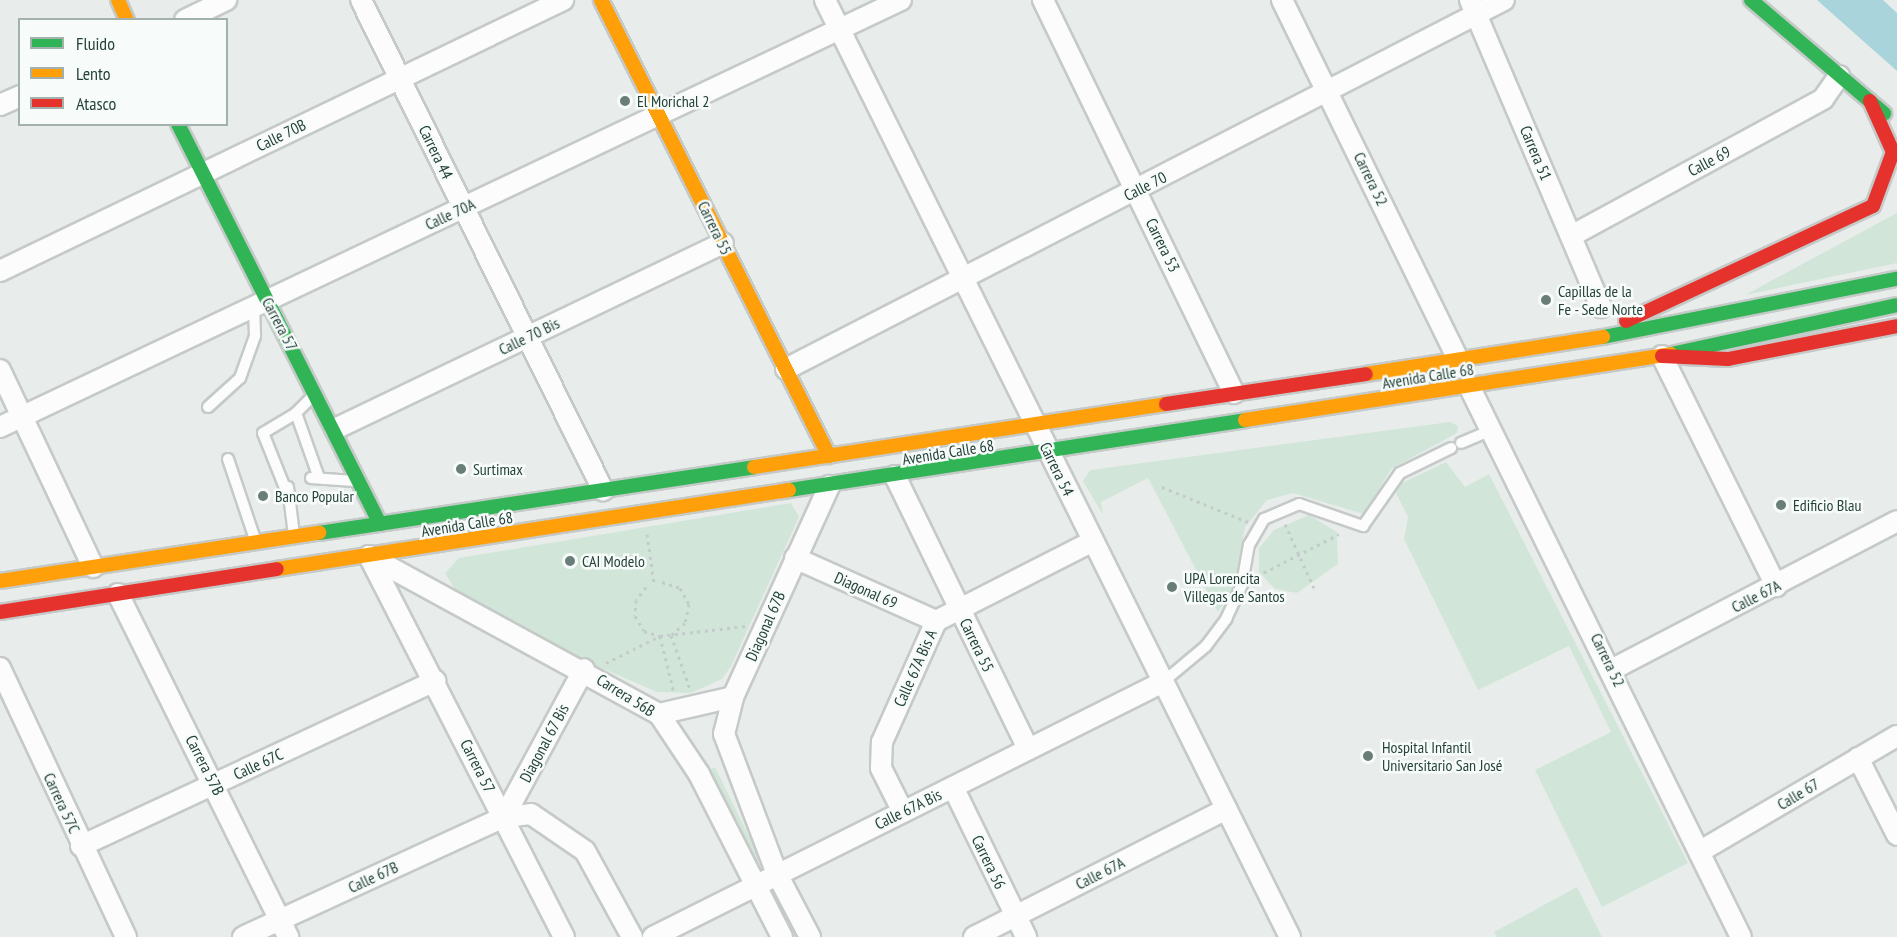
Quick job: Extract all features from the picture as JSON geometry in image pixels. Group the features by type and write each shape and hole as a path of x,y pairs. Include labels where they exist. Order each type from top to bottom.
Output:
{"main road":[{"path":"118,0 126,18"},
{"name":"Carrera 55","path":"602,0 829,456"},
{"path":"1751,0 1897,125"},
{"path":"1581,341 1873,206 1886,184 1893,152 1870,101"},
{"name":"Carrera 57","path":"179,126 261,304 316,392 380,524"},
{"name":"Avenida Calle 68","path":"0,581 1581,341 1897,279"},
{"name":"Avenida Calle 68","path":"0,612 895,477 1662,356 1897,305"},
{"path":"1662,356 1728,359 1897,326"}],"street":[{"path":"189,18 226,0"},
{"name":"Carrera 44","path":"361,0 530,335"},
{"name":"Calle 70B","path":"0,271 399,76 562,0"},
{"name":"Carrera 54","path":"825,0 962,281 1290,937"},
{"name":"Calle 70A","path":"0,428 900,0"},
{"name":"Carrera 53","path":"1043,0 1234,393"},
{"name":"Carrera 52","path":"1282,0 1329,91 1458,360"},
{"name":"Calle 70","path":"786,369 962,281 1329,91 1473,7 1504,0"},
{"name":"Carrera 51","path":"1473,7 1601,307"},
{"name":"Calle 69","path":"1571,236 1822,99 1839,76"},
{"path":"0,105 18,97"},
{"name":"Calle 70 Bis","path":"335,429 723,243"},
{"path":"530,335 603,490"},
{"path":"1662,356 1776,586"},
{"path":"0,370 93,567"},
{"name":"Carrera 52","path":"1469,386 1613,669 1741,937"},
{"name":"Carrera 55","path":"895,477 1028,749"},
{"name":"Diagonal 67B","path":"733,697 829,486"},
{"name":"Calle 67A","path":"1613,669 1897,521"},
{"name":"Calle 67A Bis A","path":"903,812 881,768 882,742 936,621 1093,540"},
{"name":"Carrera 56B","path":"369,556 587,671 677,709 699,774 754,886 782,937"},
{"name":"Carrera 57","path":"369,556 435,681 564,937"},
{"name":"Diagonal 69","path":"795,558 936,621"},
{"name":"Carrera 57B","path":"118,594 215,784 284,928"},
{"name":"Carrera 57C","path":"0,668 81,846 126,937"},
{"name":"Diagonal 67 Bis","path":"504,817 587,671"},
{"name":"Calle 67C","path":"81,846 435,681"},
{"name":"Calle 67A Bis","path":"652,937 1163,682"},
{"path":"677,709 733,697 724,735 728,753 777,874 810,937"},
{"name":"Calle 67","path":"1699,852 1897,736"},
{"path":"1858,758 1897,834"},
{"name":"Carrera 56","path":"953,787 1026,937"},
{"name":"Calle 67A","path":"974,937 1226,809"},
{"path":"504,817 531,814 560,829 585,851 632,937"},
{"name":"Calle 67B","path":"243,937 284,928 504,817"}],"lane":[{"path":"208,407 240,378 255,336 261,304"},
{"path":"295,537 287,487 263,433 297,413 316,392"},
{"path":"297,413 314,476 361,483"},
{"path":"1163,682 1206,646 1242,584 1258,526 1279,511 1316,506 1356,526 1369,522 1400,473 1491,430"},
{"path":"228,459 256,543"}],"path":[{"path":"1162,487 1258,526"},
{"path":"1279,511 1314,588"},
{"path":"644,514 654,583"},
{"path":"1242,584 1356,526"},
{"path":"662,582 680,588 689,604 685,623 671,635"},
{"path":"646,586 636,600 635,616 644,631 660,636"},
{"path":"587,671 660,636 765,626"},
{"path":"671,635 677,709"},
{"path":"660,636 677,709"}],"green space":[{"path":"1897,213 1897,263 1745,295 1858,234"},
{"path":"1450,422 1458,426 1457,433 1391,469 1364,514 1293,493 1267,500 1245,527 1234,587 1218,612 1148,478 1101,502 1103,515 1083,481 1090,470"},
{"path":"1446,462 1465,487 1489,474 1688,863 1602,907 1535,770 1611,732 1569,646 1478,690 1404,539 1408,517 1396,493 1402,483"},
{"path":"791,503 799,517 731,666 722,679 691,693 657,692 599,667 456,591 445,573 459,558"},
{"path":"1309,515 1337,532 1338,564 1297,593 1275,589 1259,572 1259,548 1274,530"},
{"path":"715,767 760,859 754,865 706,772"},
{"path":"1577,887 1602,937 1497,937 1494,932"},
{"path":"771,890 775,892 799,937 791,937"}],"water":[{"path":"1817,0 1883,0 1897,13 1897,71"}],"traffic: fast":[{"path":"1751,0 1884,113"},
{"path":"179,126 380,524"},
{"path":"1603,337 1897,279"},
{"path":"1671,354 1897,305"},
{"path":"789,490 1245,420"},
{"path":"319,533 754,467"}],"traffic: slow":[{"path":"118,0 126,18"},
{"path":"601,0 829,456"},
{"path":"1366,374 1603,337"},
{"path":"1245,420 1671,354"},
{"path":"754,467 1166,404"},
{"path":"277,569 789,490"},
{"path":"0,581 319,533"}],"traffic: jam":[{"path":"1626,321 1873,206 1893,152 1870,101"},
{"path":"1662,356 1728,359 1897,326"},
{"path":"1166,404 1366,374"},
{"path":"0,612 277,569"}],"place":[{"name":"El Morichal 2","path":"625,101"},
{"name":"Capillas de la Fe - Sede Norte","path":"1546,300"},
{"name":"Surtimax","path":"461,469"},
{"name":"Banco Popular","path":"263,496"},
{"name":"Edificio Blau","path":"1781,505"},
{"name":"CAI Modelo","path":"570,561"},
{"name":"UPA Lorencita Villegas de Santos","path":"1172,587"},
{"name":"Hospital Infantil Universitario San José","path":"1368,756"}]}
